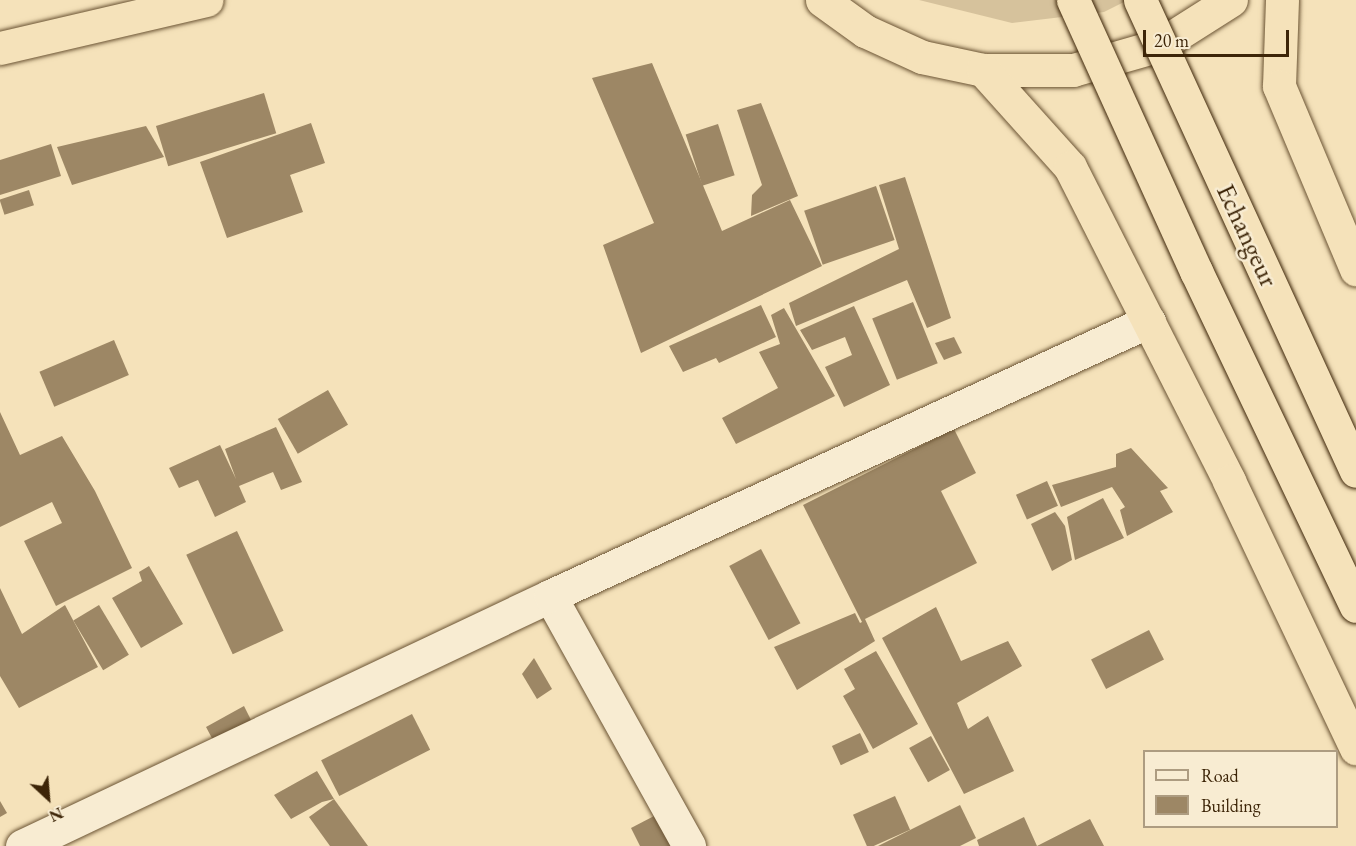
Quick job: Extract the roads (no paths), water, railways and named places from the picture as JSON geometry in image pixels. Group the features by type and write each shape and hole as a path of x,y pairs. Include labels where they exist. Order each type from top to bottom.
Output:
{"main road":[{"path":"0,48 207,0"},
{"path":"822,0 865,31 922,57 982,70 1073,70 1160,45 1232,0"},
{"path":"1073,0 1196,271 1356,606"},
{"name":"Echangeur","path":"1140,0 1356,471"},
{"path":"1282,0 1279,86 1356,268"},
{"path":"982,70 1070,167 1229,481 1356,748"}],"street":[{"path":"22,846 550,596 1149,321"},
{"path":"550,596 689,846"}]}
